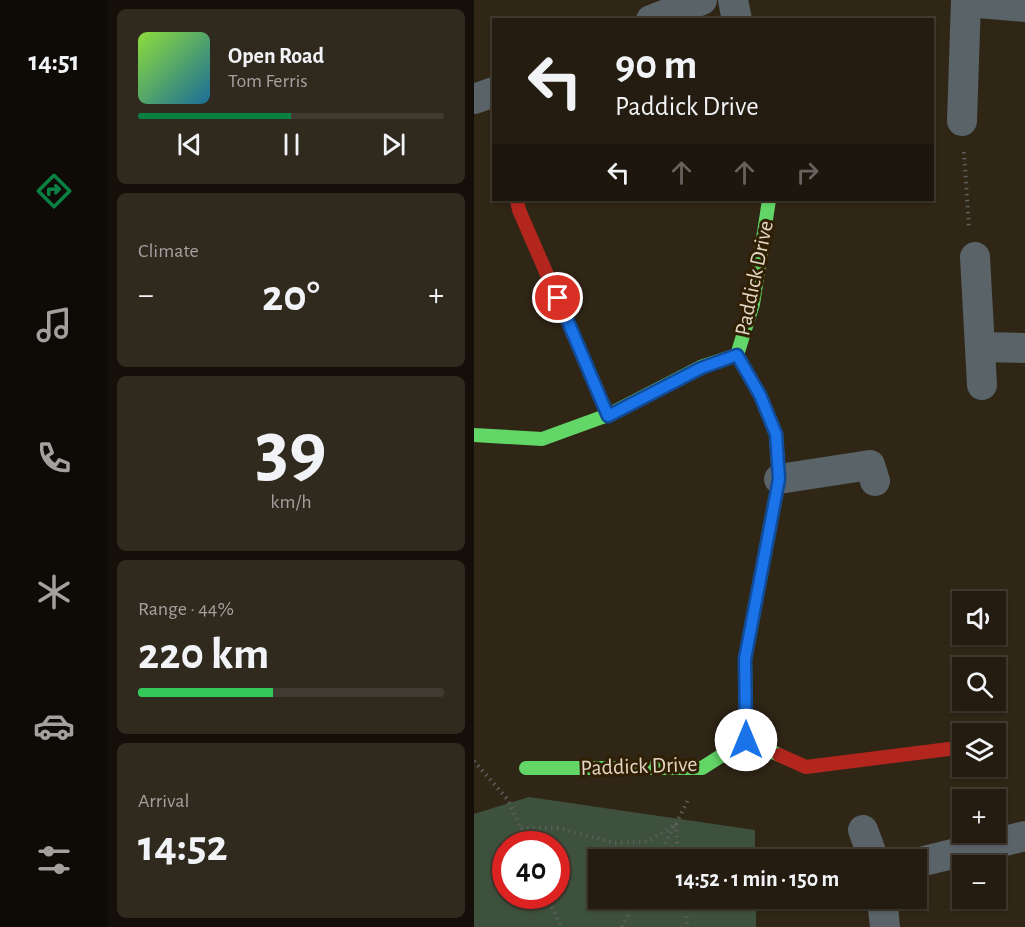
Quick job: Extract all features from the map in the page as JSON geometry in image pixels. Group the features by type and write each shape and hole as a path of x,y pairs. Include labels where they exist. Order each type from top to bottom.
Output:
{"street":[{"path":"656,18 702,0"},
{"path":"733,0 737,18"},
{"path":"962,121 966,1 1025,7"},
{"path":"474,99 492,93"},
{"path":"517,201 519,210 608,416"},
{"name":"Paddick Drive","path":"526,768 702,768 746,740 745,659 779,479 776,434 760,395 737,355 753,304 769,201"},
{"path":"975,257 982,385"},
{"path":"981,347 1025,348"},
{"name":"Paddick Drive","path":"474,435 542,439 608,416 701,368 737,355"},
{"path":"779,479 873,464"},
{"path":"746,740 806,767 949,749"},
{"path":"863,830 870,849"},
{"path":"927,860 1025,836"},
{"path":"883,909 885,927"}],"path":[{"path":"962,121 967,221 975,257"},
{"path":"474,761 508,800 522,831"},
{"path":"663,849 702,768"},
{"path":"521,828 559,828 614,843 648,841 676,824"},
{"path":"676,824 677,849"},
{"path":"553,909 561,927"},
{"path":"622,927 631,909"},
{"path":"686,909 687,927"}],"green space":[{"path":"529,797 755,830 755,849 588,849 588,909 756,909 756,927 474,927 474,814"}],"traffic: fast":[{"path":"474,435 542,439 608,415 701,367 737,355 753,304 769,201"},
{"path":"737,355 760,395 776,434 779,479 745,659 746,740 779,755"},
{"path":"526,768 702,768 746,740"}],"traffic: jam":[{"path":"517,201 519,210 608,415"},
{"path":"779,755 806,767 949,749"}],"route":[{"path":"558,298 608,416 701,368 737,355 760,395 776,434 779,479 745,659 746,740"}]}
